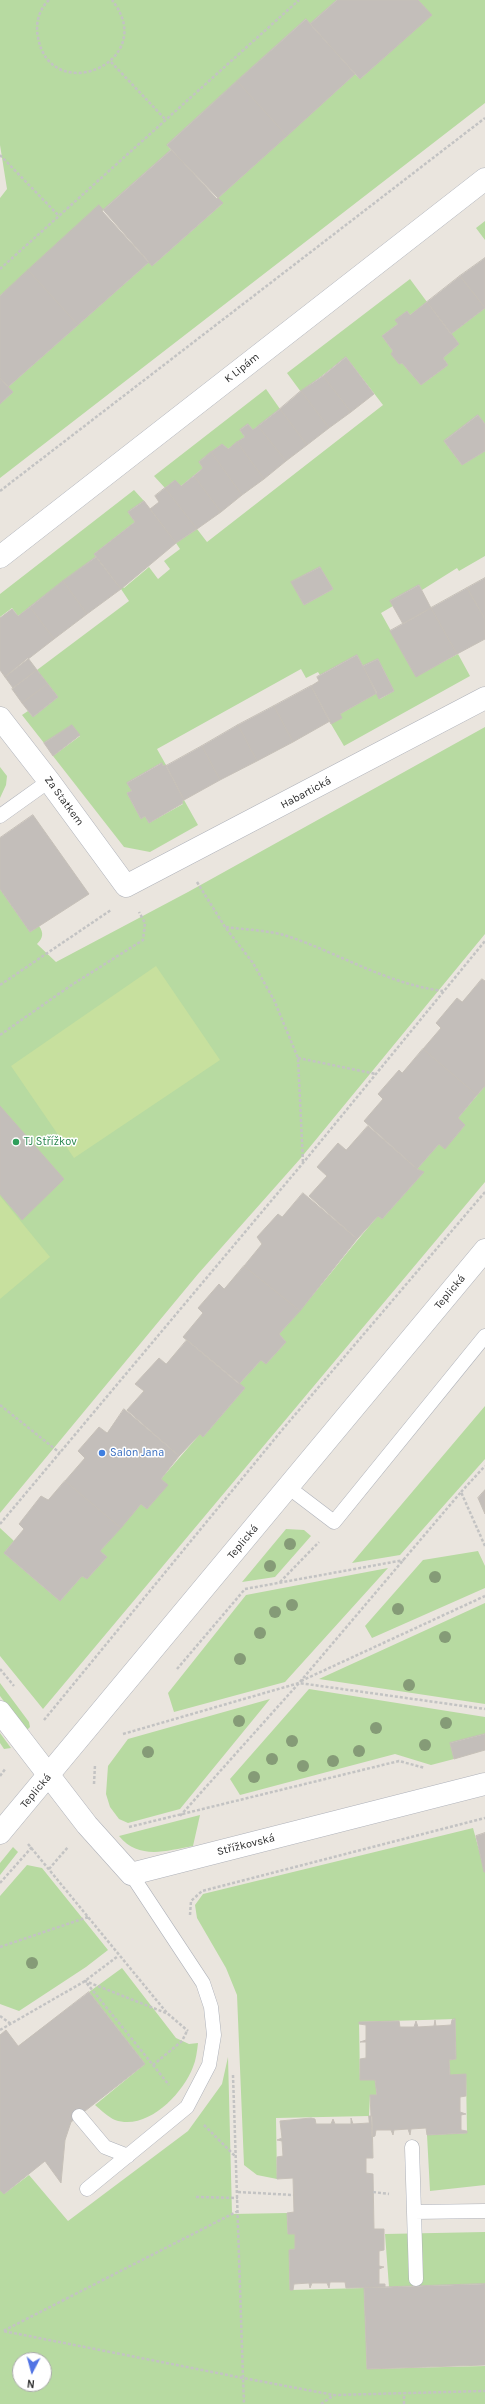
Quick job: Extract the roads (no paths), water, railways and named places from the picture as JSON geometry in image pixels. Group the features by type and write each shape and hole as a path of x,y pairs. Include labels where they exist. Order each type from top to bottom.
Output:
{"street":[{"name":"K Lipám","path":"0,557 485,179"},
{"name":"Habartická","path":"126,886 184,857 485,698"},
{"name":"Za Statkem","path":"0,718 49,781 126,886"},
{"name":"Teplická","path":"4,1829 485,1250"},
{"path":"0,1712 50,1774 87,1825 132,1874"},
{"name":"Střížkovská","path":"132,1874 485,1784"}],"lane":[{"path":"0,816 49,781"},
{"path":"288,1487 334,1522 485,1336"},
{"path":"87,2189 187,2107 209,2065 214,2035 212,2007 203,1983 132,1874"},
{"path":"79,2116 105,2147 128,2156"},
{"path":"412,2147 416,2279"},
{"path":"414,2212 485,2211"}],"place":[{"name":"TJ Střížkov","path":"16,1142"},
{"name":"Salon Jana","path":"102,1453"}]}
